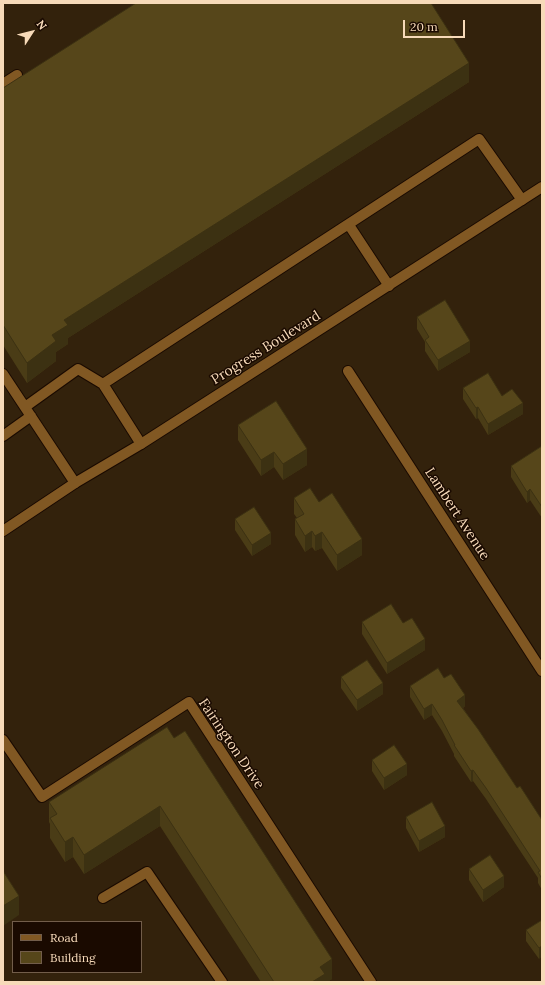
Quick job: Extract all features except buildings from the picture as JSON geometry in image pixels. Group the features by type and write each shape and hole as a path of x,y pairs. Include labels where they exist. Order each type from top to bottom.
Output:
{"street":[{"path":"3,84 17,75"},
{"path":"103,384 479,139 522,200"},
{"name":"Progress Boulevard","path":"3,531 75,483 141,444 542,187"},
{"path":"349,225 389,286"},
{"path":"25,407 78,369 103,384 141,444"},
{"name":"Lambert Avenue","path":"348,372 542,671"},
{"path":"3,374 75,483"},
{"path":"3,436 31,416"},
{"name":"Fairington Drive","path":"3,740 42,797 189,702 370,982"},
{"path":"103,898 147,872 222,982"}]}
